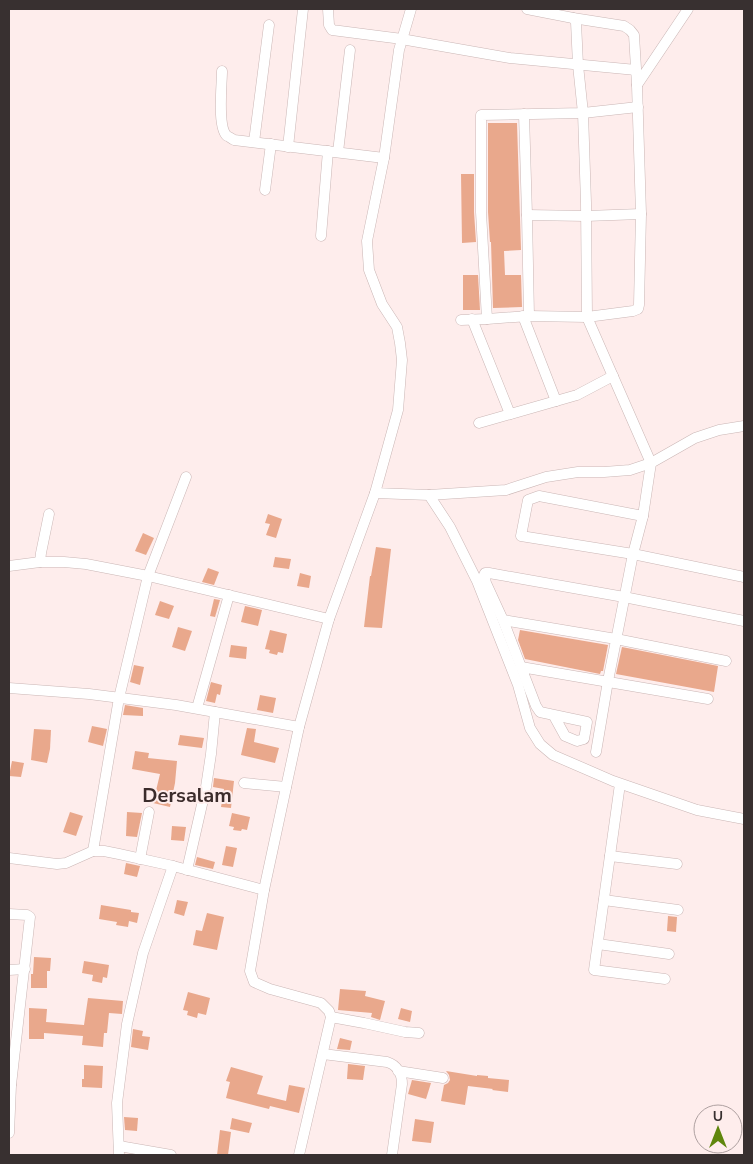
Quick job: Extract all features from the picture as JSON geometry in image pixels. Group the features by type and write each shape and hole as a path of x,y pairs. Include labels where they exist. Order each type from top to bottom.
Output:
{"street":[{"path":"288,147 303,9"},
{"path":"328,9 329,25 332,30 510,58 636,70"},
{"path":"299,1155 331,1017 321,1003 270,989 254,982 250,971 264,890 299,727 328,619 375,493 398,410 402,360 397,326 382,304 369,270 367,241 384,158 399,50 404,40 411,9"},
{"path":"460,320 526,316 587,317 634,311 638,309 639,305 641,214 634,35 624,26 527,9"},
{"path":"637,85 688,9"},
{"path":"573,18 576,22 583,112 587,317 651,463 643,516 624,597 596,752"},
{"path":"254,142 269,25"},
{"path":"322,236 333,152 350,50"},
{"path":"222,71 221,115 223,130 227,136 234,140 384,158"},
{"path":"487,319 481,212 481,115 583,112 638,107"},
{"path":"524,114 527,215 526,316 556,401"},
{"path":"265,190 271,144"},
{"path":"527,215 586,216 641,214"},
{"path":"472,320 510,414"},
{"path":"479,423 577,395 613,376"},
{"path":"375,493 429,495 506,490 546,477 578,472 630,470 651,463 695,438 719,430 744,426"},
{"path":"93,852 119,698 148,576 186,477"},
{"path":"429,495 450,527 477,581 518,685 530,728 540,744 553,755 620,784 697,810 744,819"},
{"path":"643,516 539,496 528,500 521,536 633,554 744,577"},
{"path":"40,562 49,514"},
{"path":"9,566 40,562 86,564 148,576 328,619"},
{"path":"554,716 540,712 536,706 503,620 486,583 485,573 624,597 744,621"},
{"path":"197,708 229,595"},
{"path":"503,620 616,639 726,661"},
{"path":"521,667 708,699"},
{"path":"9,688 89,694 197,708 299,727"},
{"path":"187,870 206,787 215,712"},
{"path":"244,783 286,786"},
{"path":"620,784 594,970 665,979"},
{"path":"140,859 149,812"},
{"path":"9,858 57,864 66,863 93,852 104,851 173,866 264,890"},
{"path":"610,856 677,864"},
{"path":"172,1155 119,1151 117,1103 127,1024 143,953 173,866"},
{"path":"604,900 678,910"},
{"path":"9,914 27,915 30,917 25,970 13,1030 9,1133"},
{"path":"598,944 669,954"},
{"path":"9,970 25,970"},
{"path":"331,1017 405,1032 419,1033"},
{"path":"323,1054 387,1062 393,1064 401,1075 402,1084 392,1155"},
{"path":"398,1071 443,1078"}],"building":[{"path":"488,123 517,123 521,250 504,251 505,275 521,275 522,307 493,308 488,212"},
{"path":"461,174 474,174 476,242 462,243"},
{"path":"463,275 478,275 480,310 463,310"},
{"path":"268,514 282,519 276,538 266,535 270,524 265,523"},
{"path":"143,533 154,538 146,555 135,551"},
{"path":"376,547 391,549 382,628 364,627 370,576"},
{"path":"275,557 291,559 289,569 273,567"},
{"path":"208,568 219,572 214,585 202,582"},
{"path":"300,573 311,576 309,588 297,586"},
{"path":"214,599 220,600 215,617 210,616"},
{"path":"160,601 174,606 169,619 155,615"},
{"path":"245,606 262,610 258,626 241,622"},
{"path":"178,627 192,631 185,651 172,647"},
{"path":"270,630 287,634 283,653 278,652 277,655 269,653 270,650 265,649"},
{"path":"520,630 608,645 603,671 600,674 525,659 518,640"},
{"path":"231,645 247,647 246,659 229,657"},
{"path":"622,647 718,666 714,692 616,674"},
{"path":"134,665 144,667 140,685 130,682"},
{"path":"211,682 222,685 220,695 217,694 215,703 206,701"},
{"path":"260,695 276,698 273,713 257,710"},
{"path":"125,705 143,708 143,716 123,715"},
{"path":"92,726 107,729 103,746 88,742"},
{"path":"247,728 256,729 254,742 279,748 275,763 241,755"},
{"path":"34,729 51,730 47,763 31,760"},
{"path":"180,735 204,738 202,748 178,745"},
{"path":"135,751 149,753 148,758 177,761 170,807 153,803 160,774 132,769"},
{"path":"12,761 24,763 21,777 9,776"},
{"path":"214,778 234,781 231,808 221,807 224,789 213,787"},
{"path":"70,812 83,816 76,836 63,832"},
{"path":"127,812 142,813 137,837 126,836"},
{"path":"232,813 250,817 247,830 233,830 234,827 229,826"},
{"path":"172,826 186,827 184,841 171,840"},
{"path":"226,846 237,848 233,867 222,865"},
{"path":"197,857 215,862 213,869 195,865"},
{"path":"126,863 140,866 137,877 124,874"},
{"path":"177,900 188,902 184,916 174,913"},
{"path":"101,905 139,913 137,923 129,921 128,927 116,925 117,922 99,919"},
{"path":"207,913 224,917 217,950 193,945 196,930 202,931"},
{"path":"668,916 677,917 676,932 667,931"},
{"path":"34,957 51,958 50,971 47,971 47,988 31,988"},
{"path":"84,961 109,965 107,978 103,977 102,983 92,981 93,975 82,973"},
{"path":"340,989 366,991 365,996 385,1001 380,1020 371,1017 372,1013 338,1010"},
{"path":"188,992 210,998 206,1015 198,1013 197,1018 187,1015 188,1011 183,1010"},
{"path":"88,998 123,1001 122,1014 109,1013 107,1033 104,1033 103,1047 82,1045 83,1036 44,1033 44,1039 29,1039 29,1008 47,1009 46,1022 84,1025"},
{"path":"401,1008 412,1011 410,1022 398,1019"},
{"path":"133,1029 143,1031 142,1036 150,1037 148,1050 131,1047"},
{"path":"340,1038 352,1041 350,1050 337,1049"},
{"path":"348,1064 365,1066 363,1080 347,1079"},
{"path":"84,1065 103,1066 102,1088 82,1087"},
{"path":"231,1067 263,1076 257,1094 286,1101 289,1085 305,1088 299,1113 270,1106 269,1109 226,1098 230,1082 226,1081"},
{"path":"446,1071 509,1080 508,1092 468,1086 465,1105 441,1101 444,1085 450,1080"},
{"path":"412,1080 431,1083 426,1099 408,1094"},
{"path":"124,1117 138,1118 137,1131 125,1130"},
{"path":"232,1118 252,1123 249,1133 230,1129"},
{"path":"415,1119 434,1122 431,1143 412,1141"},
{"path":"220,1130 231,1132 228,1155 217,1155"}],"district":[{"name":"Dersalam","path":"187,795"}]}
